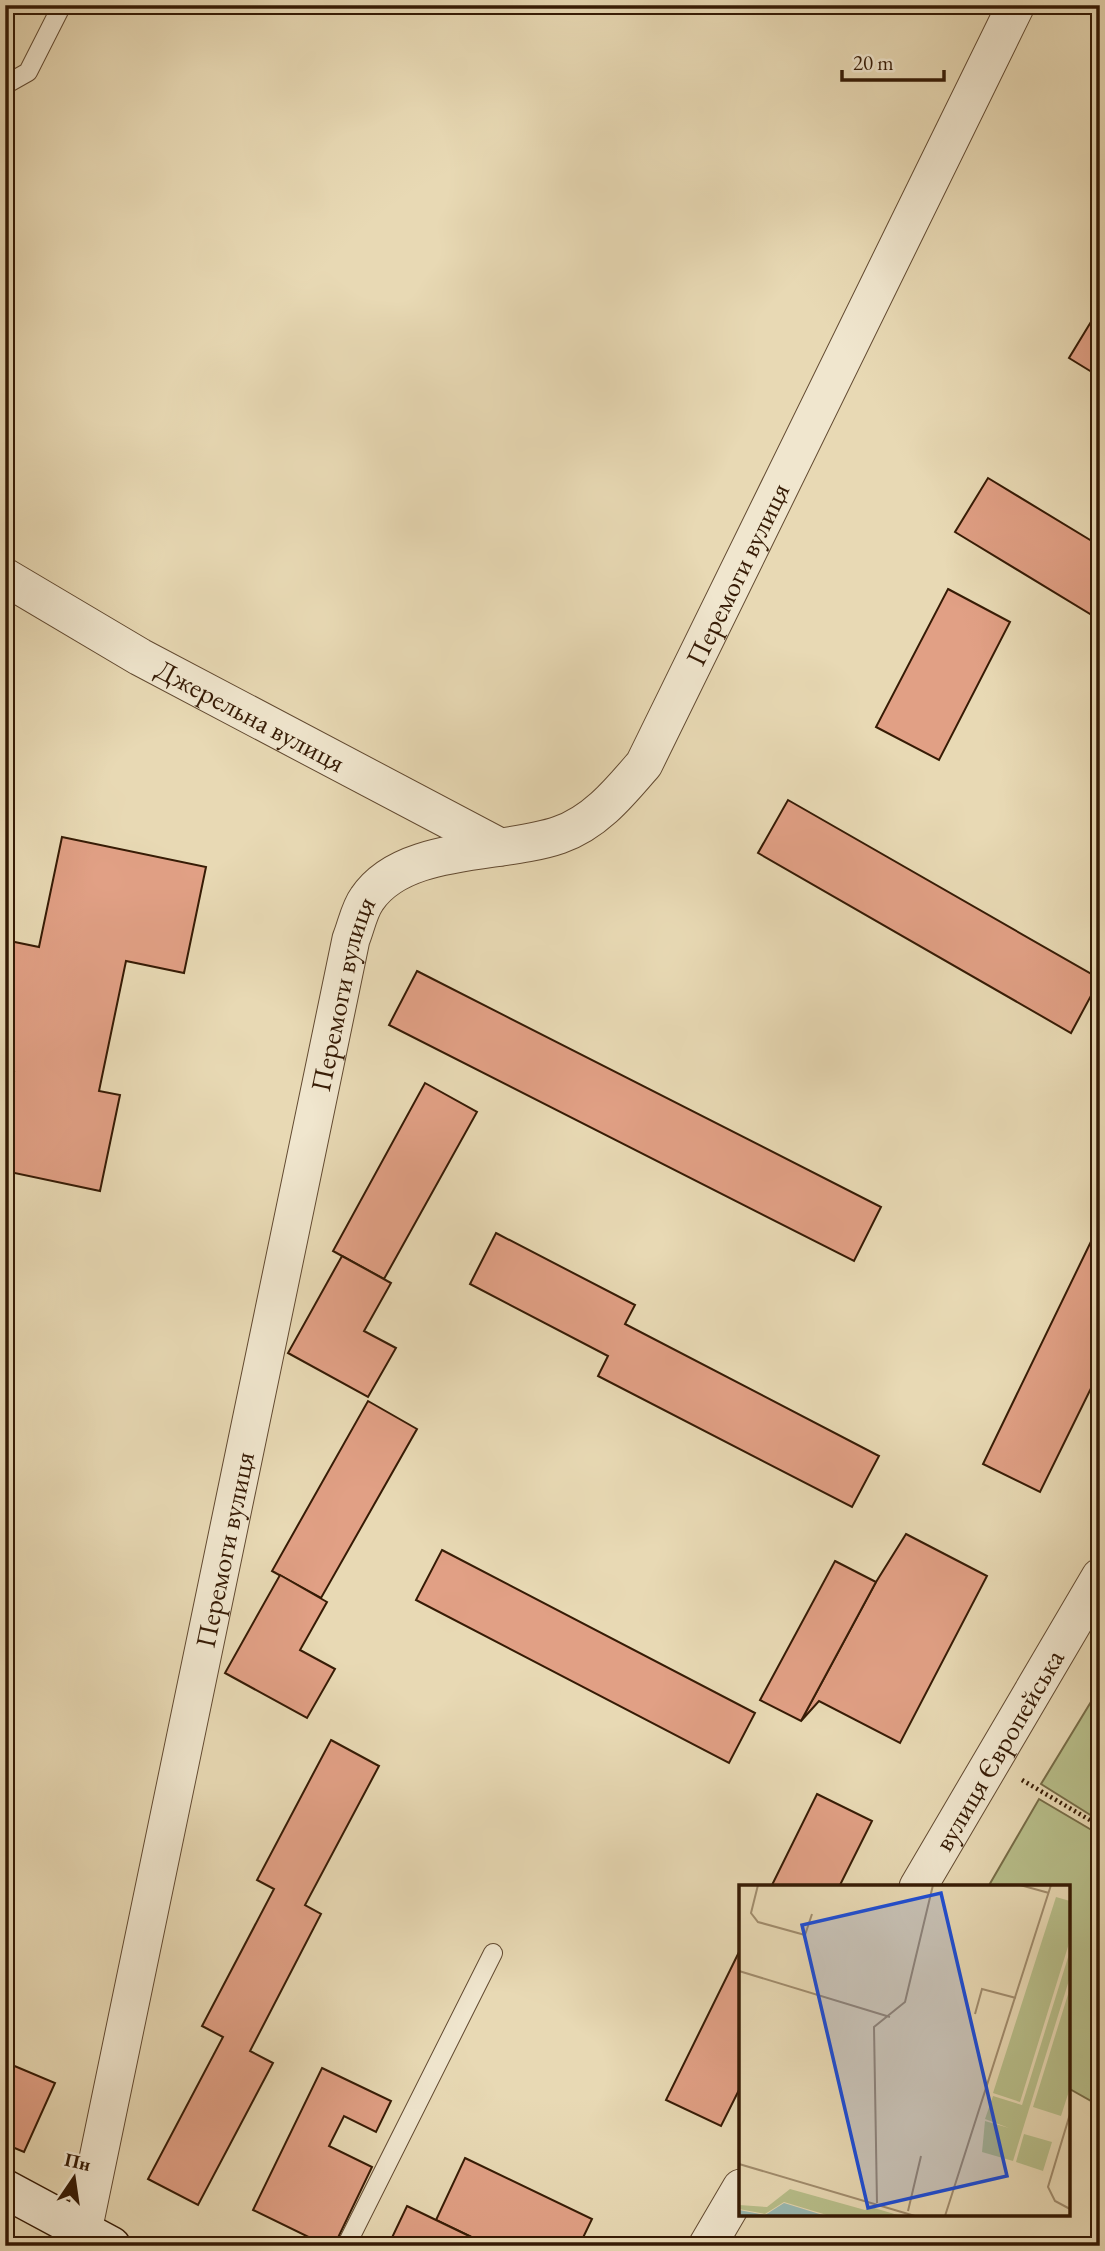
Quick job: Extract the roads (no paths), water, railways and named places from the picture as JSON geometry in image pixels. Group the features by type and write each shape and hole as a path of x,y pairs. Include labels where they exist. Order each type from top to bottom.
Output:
{"main road":[{"path":"5,2189 97,2238"}],"street":[{"name":"Перемоги вулиця","path":"97,2238 351,939 366,900 389,876 428,860 560,835 608,806 644,764 1016,5"},
{"name":"Джерельна вулиця","path":"5,577 140,657 500,846"},
{"name":"вулиця Європейська","path":"919,1885 1100,1577"},
{"path":"707,2246 739,2191"}],"lane":[{"path":"5,85 28,72 62,5"},
{"path":"346,2246 493,1953"}]}
